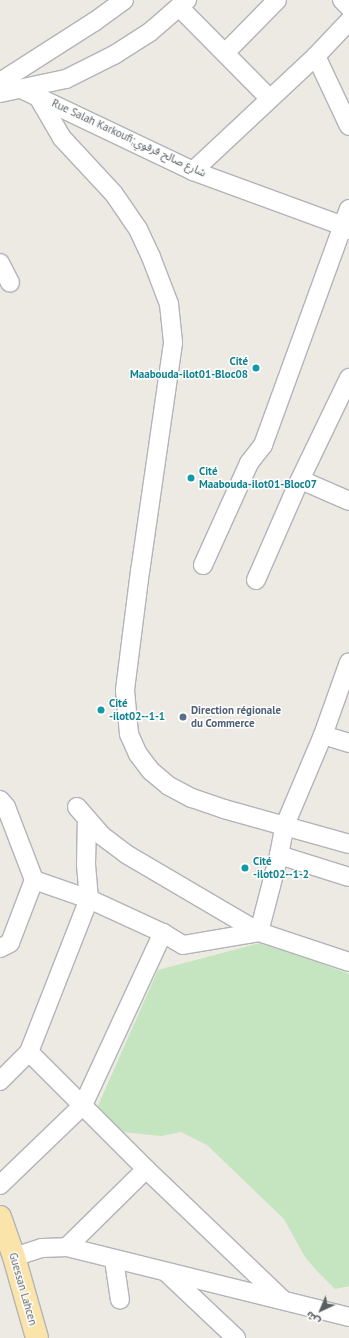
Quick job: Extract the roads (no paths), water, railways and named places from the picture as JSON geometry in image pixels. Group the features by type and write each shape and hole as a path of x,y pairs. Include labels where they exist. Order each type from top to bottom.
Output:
{"main road":[{"name":"Guessan Lahcen","path":"0,1217 14,1257 37,1338"}],"street":[{"path":"0,82 94,22 124,0"},
{"path":"225,53 277,0"},
{"path":"342,0 349,7"},
{"path":"0,94 29,92 66,79 114,56 150,32 183,4 225,53 270,99"},
{"path":"193,170 316,56 349,21"},
{"path":"316,56 349,126"},
{"path":"29,92 62,138 114,194 138,229 151,257 169,304 173,344 141,563 125,690 129,734 138,754 152,772 169,786 192,798 218,807 349,844"},
{"name":"Rue Salah Karkoufi;شارع صالح قرقوي","path":"29,92 193,170 346,228"},
{"path":"203,565 249,463 262,445 346,228 349,209"},
{"path":"0,262 10,283"},
{"path":"256,580 349,378"},
{"path":"301,480 349,501"},
{"path":"259,932 279,855 285,825 323,735 349,662"},
{"path":"323,735 349,743"},
{"path":"0,800 6,807 34,880 10,943 0,948"},
{"path":"0,1081 29,1052 89,899 82,813 101,835 126,854 259,932 349,962"},
{"path":"279,855 349,877"},
{"path":"34,880 89,899 163,933 182,945 259,932"},
{"path":"0,1186 83,1105 163,933"},
{"path":"29,1052 146,1169 282,1299"},
{"path":"67,1248 146,1169"},
{"path":"14,1257 42,1248 67,1248 282,1299 349,1317"},
{"path":"114,1260 120,1300"},
{"path":"166,1272 236,1338"}],"place":[{"name":"Cité Maabouda-ilot01-Bloc08","path":"256,368"},
{"name":"Cité Maabouda-ilot01-Bloc07","path":"191,478"},
{"name":"Cité -ilot02--1-1","path":"101,710"},
{"name":"Direction régionale du Commerce","path":"183,717"},
{"name":"Cité -ilot02--1-2","path":"245,868"}]}
